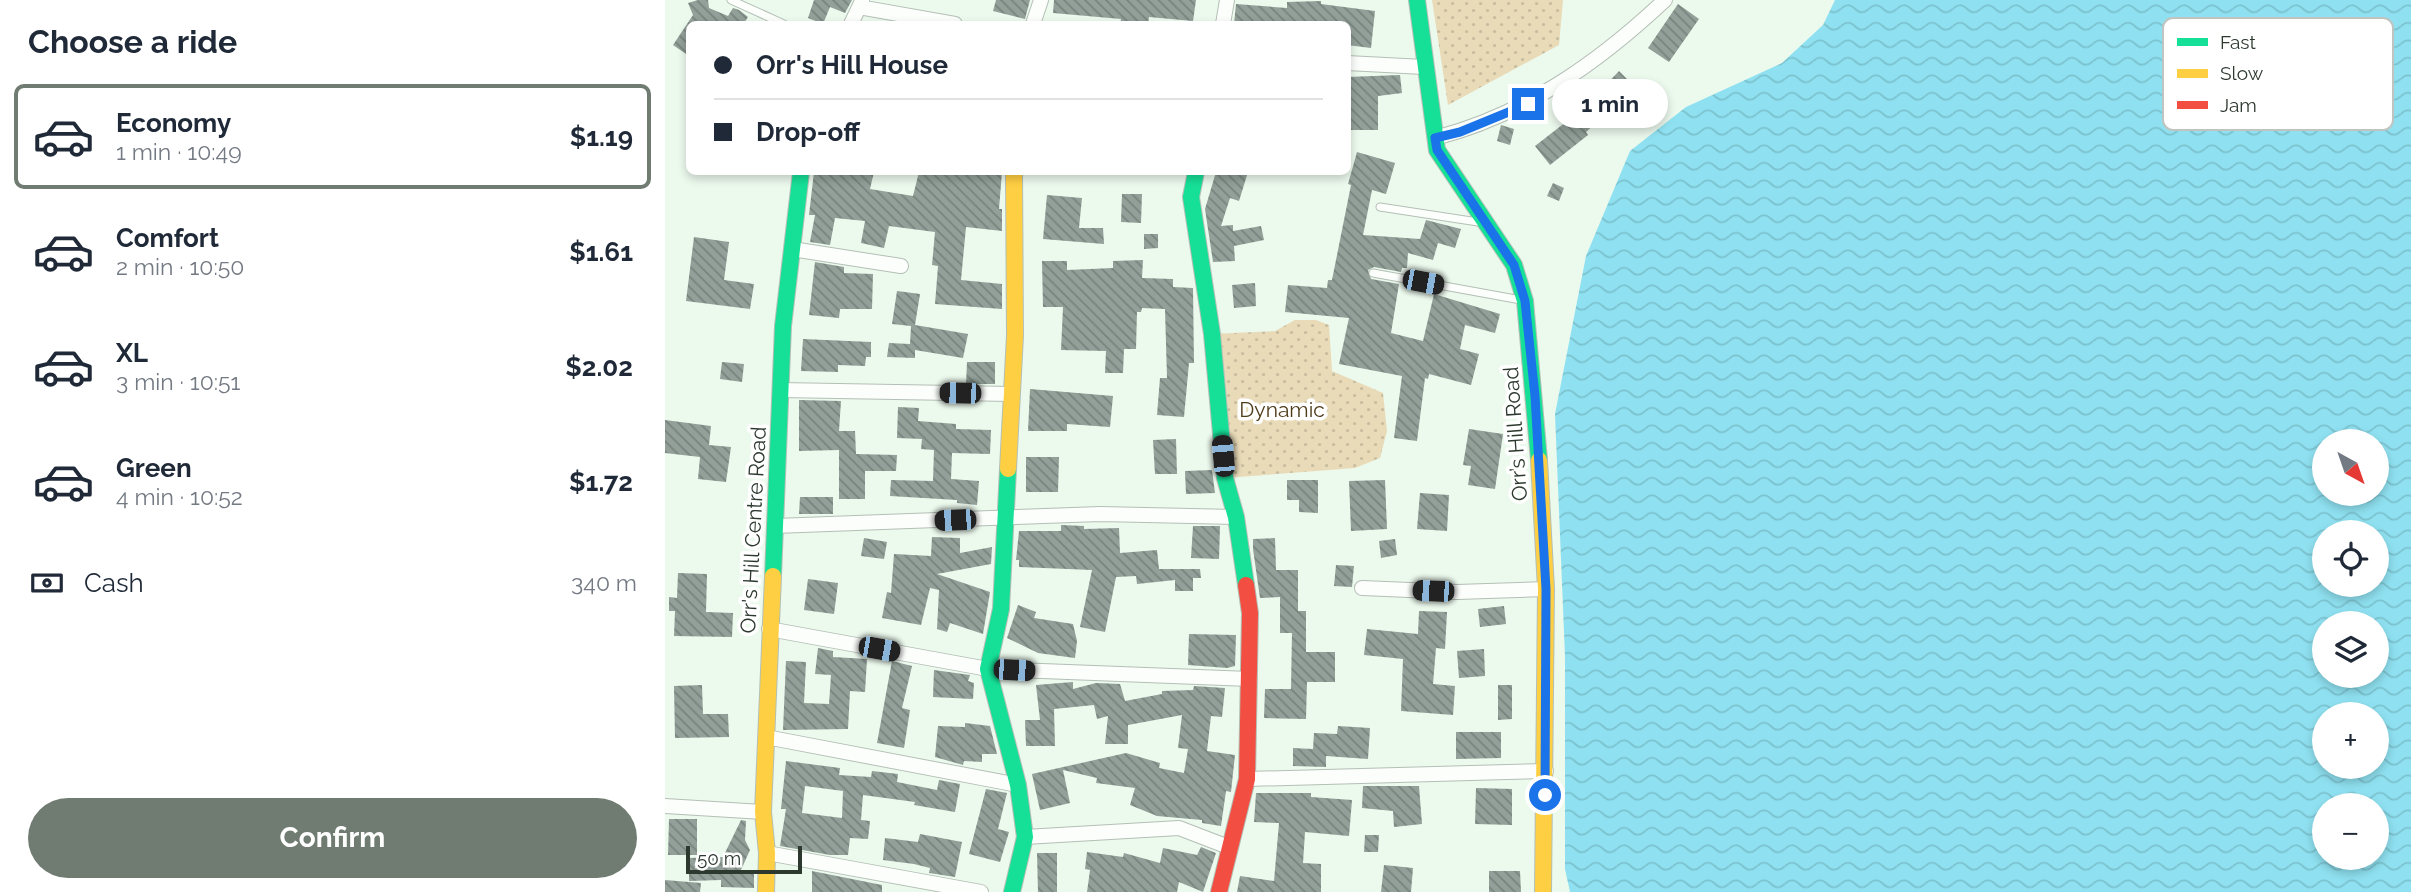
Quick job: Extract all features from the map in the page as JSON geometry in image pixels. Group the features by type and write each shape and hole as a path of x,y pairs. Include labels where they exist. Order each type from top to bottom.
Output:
{"street":[{"path":"1034,21 1041,0"},
{"path":"1224,21 1227,0"},
{"name":"Orr’s Hill Road","path":"1417,0 1437,150 1514,265 1525,301 1535,396 1546,589 1543,892"},
{"path":"1435,138 1460,132 1528,104 1617,45 1665,0"},
{"path":"852,21 861,4 941,21"},
{"path":"1351,63 1424,67"},
{"name":"Orr's Hill Centre Road","path":"766,892 767,853 763,812 783,326 801,175"},
{"path":"1012,892 1025,837 1018,785 988,669 1001,609 1006,519 1014,335 1014,175"},
{"path":"1195,175 1191,197 1212,334 1225,478 1236,517 1250,613 1247,779 1219,892"},
{"path":"792,249 901,266"},
{"path":"780,390 1011,394"},
{"path":"775,526 1100,514 1236,517"},
{"path":"1362,588 1457,592 1546,589"},
{"path":"769,629 988,669 1250,679"},
{"path":"766,737 1018,785"},
{"path":"1247,779 1546,771"},
{"path":"665,806 763,812"},
{"path":"1025,837 1179,828 1231,848"},
{"path":"767,853 981,892"}],"lane":[{"path":"731,0 777,21"},
{"path":"1380,207 1489,224"},
{"path":"1373,272 1525,301"}],"green space":[{"path":"1432,0 1563,0 1559,45 1448,105"},
{"name":"Dynamic","path":"1295,320 1316,320 1329,325 1332,371 1383,393 1387,431 1380,458 1355,468 1225,478 1212,334 1275,331"}],"water":[{"path":"1835,0 2411,0 2411,892 1570,892 1565,869 1565,656 1555,414 1586,256 1630,151 1686,107 1782,63 1823,25"}],"building":[{"path":"708,0 709,8 728,16 733,8 748,17 745,21 689,21 693,15 688,3"},
{"path":"814,0 852,0 845,13 830,7 824,21 808,18"},
{"path":"996,0 1030,0 1025,19 993,11"},
{"path":"1054,0 1196,0 1193,21 1149,17 1148,21 1121,21 1053,13"},
{"path":"1321,1 1321,4 1375,11 1371,48 1351,46 1351,21 1234,21 1236,4 1287,8 1287,2"},
{"path":"1678,4 1699,19 1669,62 1648,48"},
{"path":"686,26 686,54 673,45"},
{"path":"1619,71 1635,87 1586,132 1588,135 1550,165 1535,146 1598,97 1596,95"},
{"path":"1400,75 1402,93 1378,96 1378,130 1351,130 1351,77"},
{"path":"1501,125 1514,129 1510,145 1497,141"},
{"path":"1357,152 1395,163 1386,194 1372,190 1363,235 1420,239 1426,220 1461,229 1455,248 1438,243 1433,260 1408,253 1407,268 1402,268 1401,272 1374,267 1368,270 1371,279 1399,284 1391,333 1423,341 1434,294 1500,314 1495,333 1465,325 1460,349 1479,354 1471,385 1429,374 1428,379 1425,378 1417,441 1394,438 1402,376 1339,364 1349,318 1285,312 1288,285 1327,288 1328,280 1332,280"},
{"path":"814,175 873,175 870,189 913,196 918,175 1002,175 999,209 1002,209 1002,231 966,227 961,280 1002,284 1002,309 935,304 938,266 932,265 935,232 889,226 884,248 861,243 865,221 835,218 830,245 810,242 815,215 809,215"},
{"path":"1215,175 1247,175 1239,201 1230,198 1221,226 1233,225 1233,231 1261,226 1264,240 1234,246 1235,261 1213,262 1205,209"},
{"path":"1553,183 1564,188 1559,201 1547,196"},
{"path":"1122,194 1142,194 1141,223 1121,222"},
{"path":"1047,195 1082,198 1079,228 1103,228 1104,244 1043,239"},
{"path":"1144,234 1158,234 1158,248 1144,249"},
{"path":"694,237 729,242 724,280 754,284 750,309 686,301"},
{"path":"1143,260 1142,278 1173,279 1173,287 1193,288 1194,363 1189,363 1184,417 1157,415 1160,378 1167,378 1165,309 1142,308 1141,312 1137,312 1136,349 1124,349 1123,373 1105,373 1106,351 1061,350 1063,307 1043,307 1042,261 1067,261 1067,270 1113,268 1113,261"},
{"path":"815,262 844,267 844,273 873,274 872,309 840,309 839,318 809,315"},
{"path":"1255,283 1256,306 1234,308 1232,285"},
{"path":"897,291 920,294 915,325 968,334 963,358 915,350 915,358 887,357 889,343 910,344 911,326 892,324"},
{"path":"803,339 871,342 871,357 866,357 865,366 838,365 838,372 801,371"},
{"path":"722,362 744,364 742,382 720,379"},
{"path":"967,362 995,362 995,384 966,384"},
{"path":"1030,389 1113,396 1110,427 1067,424 1067,431 1028,431"},
{"path":"799,400 841,401 839,431 855,431 856,454 897,455 896,471 865,471 865,499 839,499 839,450 799,451"},
{"path":"898,407 919,408 918,421 956,424 956,429 991,430 990,454 952,453 951,479 979,481 977,505 957,503 957,500 890,496 891,480 933,481 934,450 921,449 922,439 897,438"},
{"path":"665,420 711,426 709,445 731,447 726,482 698,479 700,457 665,453"},
{"path":"1469,429 1503,434 1495,489 1468,485 1471,466 1463,465"},
{"path":"1176,439 1177,474 1155,474 1153,440"},
{"path":"1026,457 1059,457 1058,492 1026,492"},
{"path":"1212,470 1215,493 1186,494 1185,471"},
{"path":"1287,480 1318,480 1318,513 1299,512 1299,500 1287,500"},
{"path":"1385,480 1387,529 1351,531 1349,481"},
{"path":"1420,493 1449,495 1447,531 1417,529"},
{"path":"800,497 833,497 833,514 799,514"},
{"path":"1061,525 1084,526 1084,529 1119,528 1120,553 1157,550 1159,569 1200,569 1201,578 1193,578 1193,591 1175,591 1175,580 1137,584 1136,576 1116,577 1105,632 1080,627 1092,570 1019,567 1019,560 1016,560 1019,531 1061,531"},
{"path":"1193,526 1220,526 1219,559 1191,558"},
{"path":"932,537 960,538 960,553 992,547 991,564 937,574 990,592 983,634 950,623 947,632 937,629 939,590 930,588 921,625 882,618 887,592 891,593 894,554 931,556"},
{"path":"864,538 887,542 884,559 861,556"},
{"path":"1275,538 1276,570 1298,570 1298,611 1306,611 1306,652 1335,652 1335,682 1307,682 1306,719 1264,718 1265,689 1291,689 1292,633 1280,633 1280,597 1260,598 1253,549 1253,539"},
{"path":"1395,539 1397,555 1381,558 1379,541"},
{"path":"1336,565 1354,566 1352,587 1334,586"},
{"path":"678,573 707,574 706,612 733,613 732,637 674,636 675,611 669,611 669,597 677,598"},
{"path":"808,579 838,583 834,614 804,610"},
{"path":"1018,605 1036,612 1034,618 1073,624 1077,641 1075,658 1038,653 1007,638"},
{"path":"1504,606 1506,624 1480,627 1478,609"},
{"path":"1419,611 1447,612 1445,649 1436,648 1433,684 1455,686 1453,715 1401,711 1403,659 1364,655 1367,629 1418,634"},
{"path":"1189,634 1236,635 1235,666 1227,668 1188,665"},
{"path":"818,648 833,651 833,657 867,659 865,692 850,691 848,729 783,730 786,661 806,662 804,703 829,704 831,675 815,674"},
{"path":"1484,649 1485,676 1459,678 1457,651"},
{"path":"892,661 912,666 902,708 910,710 904,748 877,743"},
{"path":"934,670 970,675 968,681 974,683 973,699 933,697"},
{"path":"1073,682 1073,689 1096,683 1120,684 1125,701 1162,694 1162,691 1193,690 1194,686 1225,688 1222,717 1211,716 1207,751 1235,755 1231,792 1226,791 1221,826 1202,823 1202,820 1157,816 1130,805 1135,788 1096,783 1097,778 1063,770 1070,803 1040,810 1032,774 1126,753 1160,763 1159,768 1184,773 1188,749 1178,748 1182,715 1128,725 1128,744 1105,744 1108,716 1097,719 1094,705 1054,709 1055,746 1026,746 1025,720 1040,720 1036,685"},
{"path":"702,685 703,714 728,714 729,737 675,738 674,686"},
{"path":"1498,685 1512,685 1512,719 1498,720"},
{"path":"965,723 990,726 997,754 982,754 982,762 964,761 963,765 935,757 938,726 965,727"},
{"path":"1338,726 1370,728 1368,759 1326,756 1326,767 1293,766 1293,748 1313,749 1314,733 1337,734"},
{"path":"1456,732 1501,732 1501,758 1456,759"},
{"path":"786,761 840,768 839,775 871,777 872,771 898,774 897,782 937,790 939,780 960,784 955,812 914,805 915,802 863,795 861,820 870,821 868,839 850,838 848,855 830,855 780,846 786,809 781,809","holes":["805,786 843,791 842,818 802,813"]},
{"path":"1363,786 1419,786 1422,824 1394,827 1393,811 1362,808"},
{"path":"1476,788 1512,789 1512,825 1475,824"},
{"path":"986,789 1007,793 998,829 1009,832 1000,862 969,854"},
{"path":"1256,793 1311,793 1311,797 1352,800 1349,836 1305,832 1303,863 1321,864 1321,892 1237,892 1240,876 1274,881 1279,823 1254,822"},
{"path":"669,819 697,819 697,855 668,855"},
{"path":"741,820 746,821 745,840 750,850 741,870 754,870 754,888 721,887 721,880 689,881 689,858 723,857"},
{"path":"920,834 962,842 955,877 929,873 930,868 914,864 883,860 885,838 918,842"},
{"path":"1365,835 1379,835 1378,852 1364,852"},
{"path":"1201,847 1216,853 1203,892 1179,882 1177,892 1087,892 1090,870 1085,869 1087,852 1123,857 1124,853 1160,863 1163,848 1197,855"},
{"path":"1037,853 1057,853 1057,892 1038,892"},
{"path":"1384,865 1413,868 1411,892 1381,892"},
{"path":"812,871 882,885 882,892 812,892"},
{"path":"1489,871 1520,871 1521,892 1489,892"},
{"path":"665,880 701,883 700,892 665,892"}],"traffic: fast":[{"path":"1417,0 1437,150 1514,265 1525,301 1539,460"},
{"path":"773,576 783,326 801,175"},
{"path":"1195,175 1191,197 1212,334 1225,478 1236,517 1246,585"},
{"path":"1008,469 1001,609 988,669 1018,785 1025,837 1012,892"}],"traffic: slow":[{"path":"1008,469 1015,335 1014,175"},
{"path":"1539,460 1546,589 1543,892"},
{"path":"766,892 767,853 763,812 773,576"}],"traffic: jam":[{"path":"1219,892 1247,779 1250,613 1246,585"}],"route":[{"path":"1528,104 1460,132 1435,138 1437,150 1514,265 1525,301 1535,396 1546,589 1545,795"}]}
